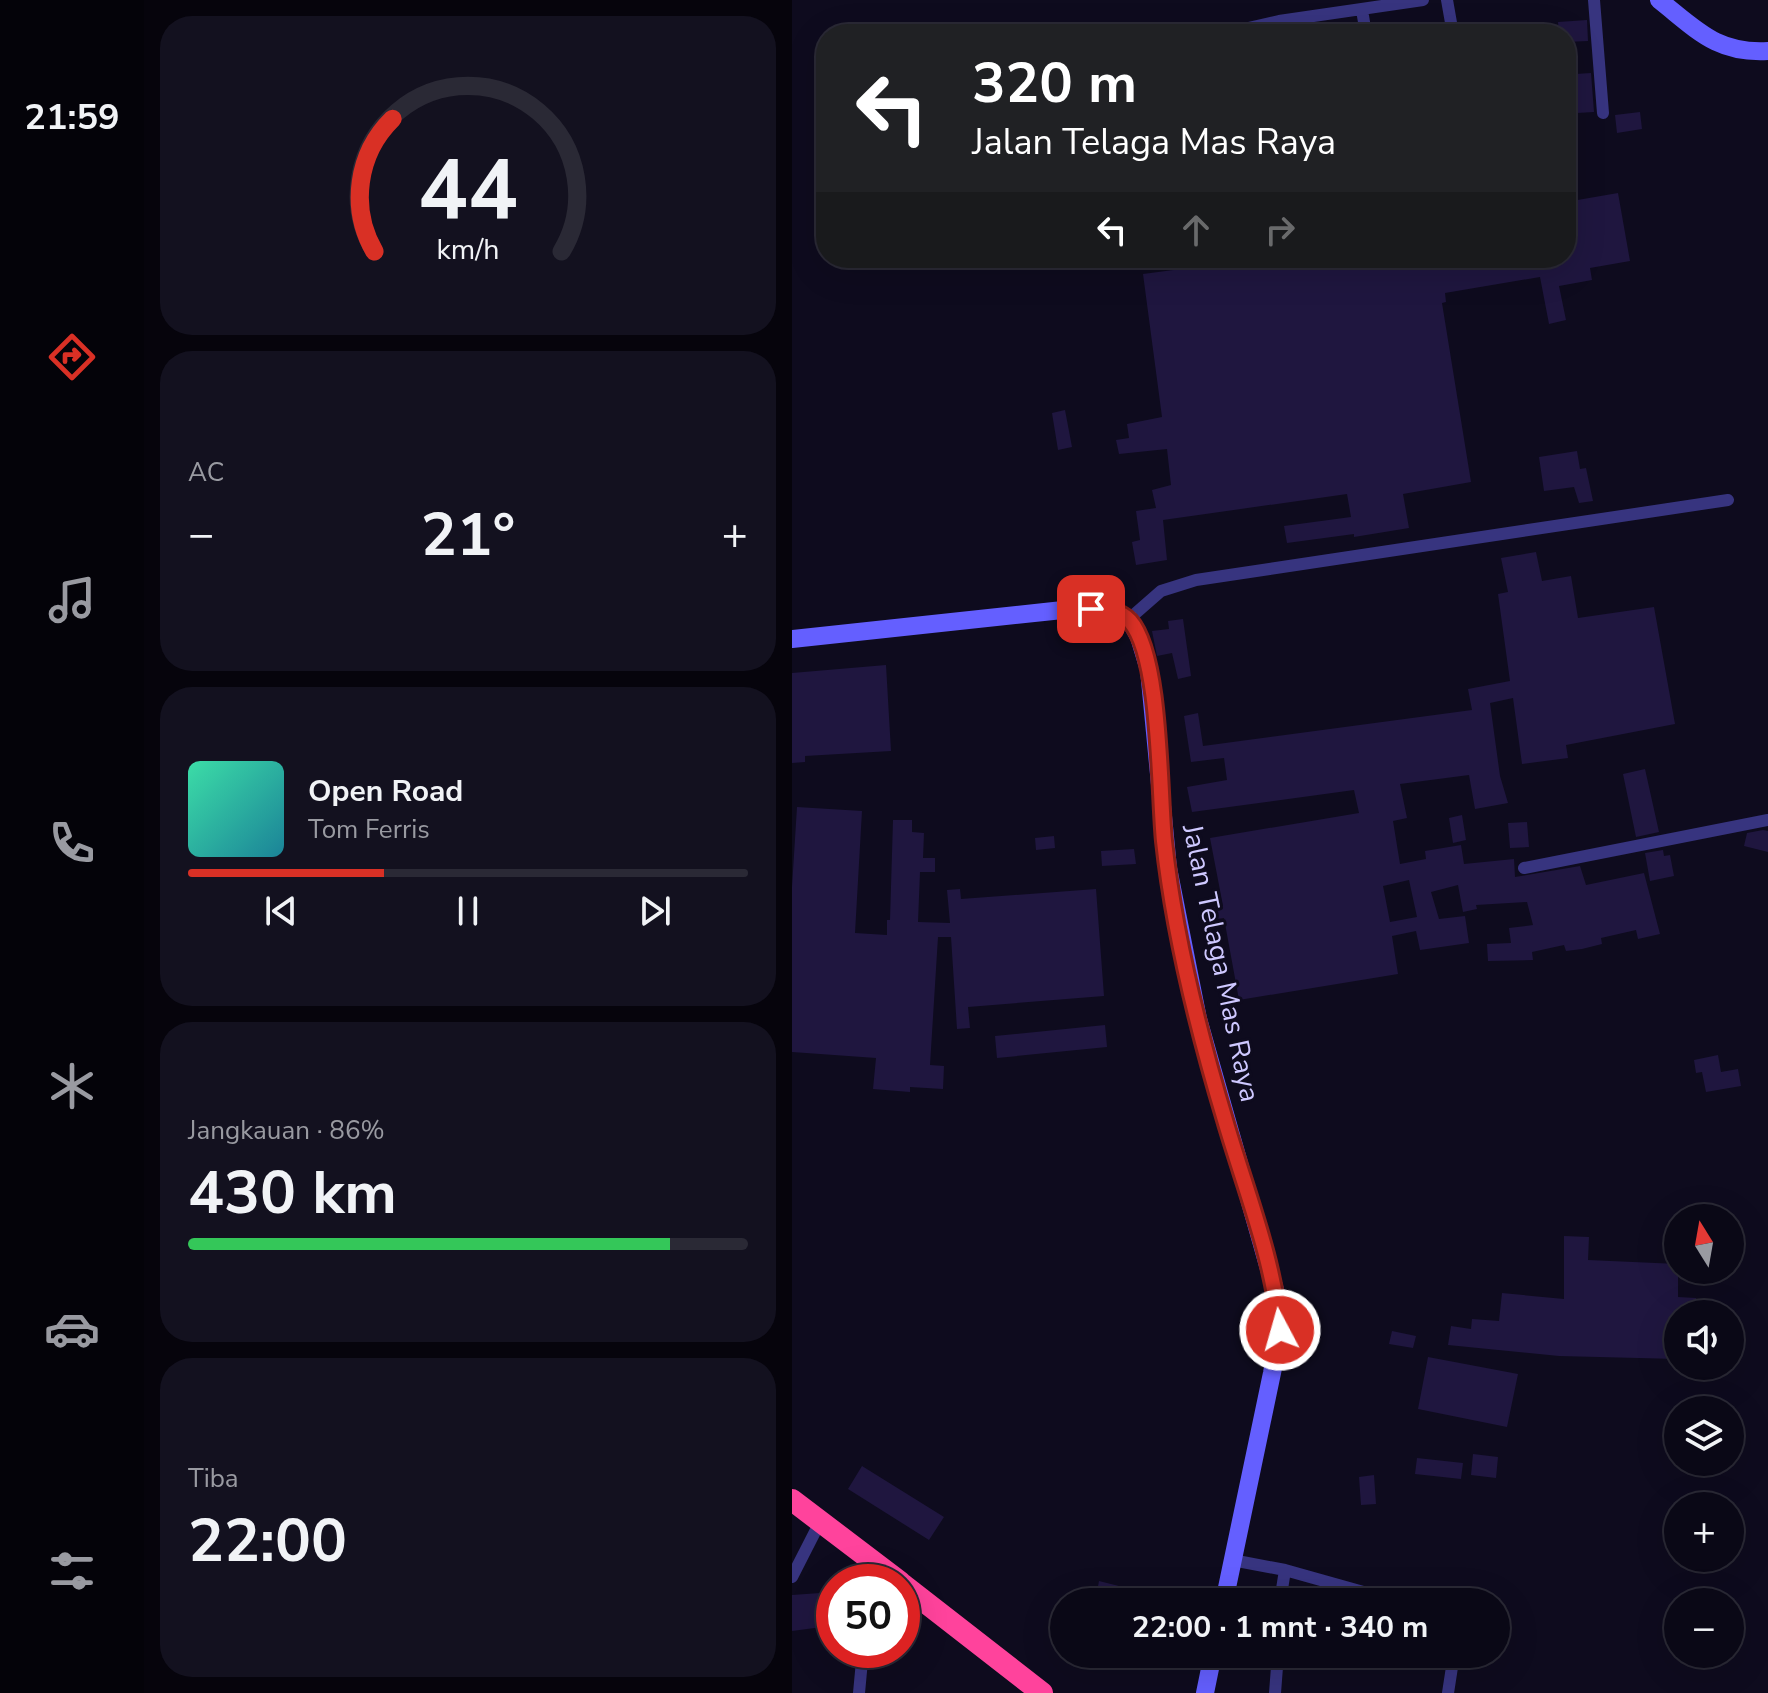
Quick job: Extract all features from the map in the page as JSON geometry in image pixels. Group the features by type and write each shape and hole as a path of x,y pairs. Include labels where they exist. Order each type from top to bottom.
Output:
{"highway":[{"path":"792,1500 866,1564"},
{"path":"920,1598 1042,1693"}],"main road":[{"path":"1659,0 1725,48 1741,53 1768,51"},
{"path":"792,639 1072,609 1109,609 1129,619"},
{"name":"Jalan Telaga Mas Raya","path":"1129,619 1139,637 1149,670 1166,854 1198,1019 1277,1297 1280,1330 1227,1588"},
{"path":"1205,1693 1210,1668"}],"street":[{"path":"1271,24 1423,0"},
{"path":"1447,0 1451,24"},
{"path":"1594,0 1603,113"},
{"path":"1362,10 1364,24"},
{"path":"1301,18 1302,24"},
{"path":"1129,619 1161,591 1196,580 1728,500"},
{"path":"1524,868 1768,820"},
{"path":"792,1577 820,1522"},
{"path":"1232,1560 1285,1570 1349,1588"},
{"path":"1282,1588 1285,1570"},
{"path":"859,1693 861,1668"},
{"path":"1275,1693 1277,1668"},
{"path":"1448,1693 1452,1668"}],"building":[{"path":"1587,20 1588,41 1576,42 1576,24 1558,22"},
{"path":"1591,73 1594,112 1577,113 1576,74"},
{"path":"1640,112 1642,129 1617,133 1615,115"},
{"path":"1618,193 1630,261 1590,268 1592,280 1559,286 1566,320 1549,324 1540,277 1445,293 1446,302 1442,303 1471,482 1403,494 1409,528 1354,537 1354,534 1287,543 1284,526 1351,517 1347,494 1163,520 1167,560 1136,565 1132,542 1140,540 1136,511 1156,508 1152,490 1171,485 1167,449 1119,454 1116,440 1129,438 1127,424 1162,417 1143,274 1188,268 1576,268 1576,200"},
{"path":"1065,410 1072,447 1058,450 1052,413"},
{"path":"1577,451 1580,469 1586,468 1593,501 1579,503 1574,487 1544,491 1539,457"},
{"path":"1536,552 1542,581 1571,576 1578,618 1654,607 1675,724 1566,745 1568,758 1522,764 1513,698 1490,703 1500,776 1508,803 1475,809 1469,775 1400,784 1407,818 1393,821 1400,864 1426,859 1425,851 1461,845 1464,864 1514,859 1515,877 1580,866 1586,885 1644,873 1660,934 1638,939 1636,930 1601,938 1602,944 1582,949 1566,951 1564,945 1532,952 1533,960 1488,961 1487,944 1511,943 1509,928 1533,925 1527,902 1476,905 1477,909 1463,912 1458,885 1431,892 1439,919 1465,916 1469,943 1420,950 1416,931 1392,936 1398,974 1239,1000 1224,918 1203,921 1201,909 1223,906 1210,838 1359,813 1354,790 1192,812 1187,787 1227,780 1224,758 1191,762 1184,716 1198,713 1203,746 1472,710 1468,689 1510,681 1498,594 1508,592 1501,558","holes":["1409,880 1417,917 1390,922 1383,886"]},
{"path":"1183,619 1191,676 1178,679 1172,653 1157,656 1152,631 1169,629 1168,621"},
{"path":"886,665 891,751 805,756 805,762 792,763 792,673"},
{"path":"1645,769 1659,832 1636,837 1623,774"},
{"path":"797,807 862,811 855,933 887,935 893,820 912,820 912,832 924,833 923,858 935,858 935,872 920,872 918,922 950,923 947,890 960,889 961,899 1096,889 1104,996 968,1007 970,1028 957,1029 951,937 938,937 930,1065 944,1066 943,1089 910,1087 910,1092 873,1089 876,1058 792,1052 792,887"},
{"path":"1462,815 1466,840 1453,843 1449,818"},
{"path":"1527,822 1529,847 1510,848 1508,823"},
{"path":"1768,831 1768,852 1744,846 1747,833"},
{"path":"1054,836 1055,848 1036,850 1035,838"},
{"path":"1134,849 1136,864 1102,866 1101,851"},
{"path":"1663,850 1664,856 1670,855 1674,876 1650,881 1645,853"},
{"path":"1105,1025 1107,1047 997,1058 995,1036"},
{"path":"1718,1055 1721,1072 1738,1069 1741,1086 1706,1092 1702,1072 1696,1073 1694,1060"},
{"path":"1564,1236 1589,1237 1588,1260 1664,1263 1664,1284 1678,1284 1678,1297 1696,1298 1664,1300 1664,1359 1559,1356 1448,1345 1451,1326 1471,1329 1472,1319 1499,1321 1502,1293 1564,1299"},
{"path":"1392,1331 1416,1336 1413,1348 1389,1344"},
{"path":"1428,1357 1518,1374 1507,1427 1418,1409"},
{"path":"1473,1454 1498,1457 1496,1478 1471,1475"},
{"path":"1417,1458 1463,1463 1461,1479 1415,1474"},
{"path":"862,1466 944,1517 929,1540 848,1489"},
{"path":"1374,1475 1376,1504 1361,1505 1359,1477"},
{"path":"1099,1581 1119,1586 1119,1588 1098,1588"},
{"path":"816,1593 816,1628 792,1631 792,1595"}],"route":[{"path":"1091,609 1109,609 1129,619 1139,637 1149,670 1164,840 1186,959 1198,1019 1225,1120 1271,1273 1280,1330"}]}
